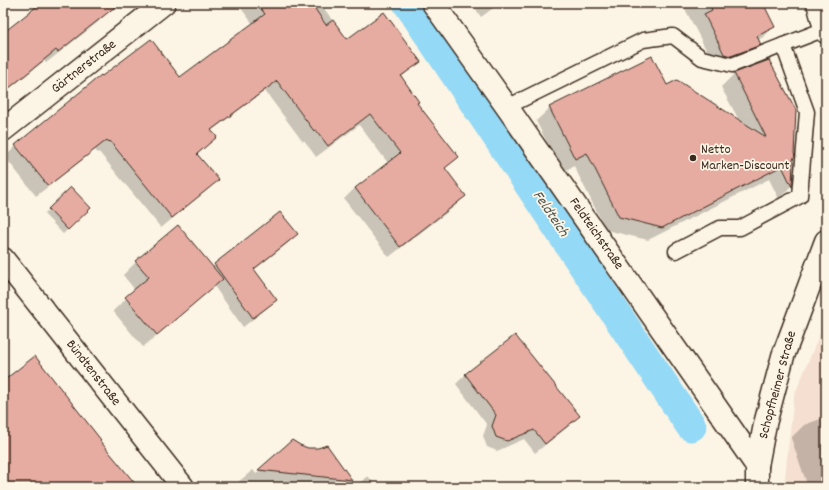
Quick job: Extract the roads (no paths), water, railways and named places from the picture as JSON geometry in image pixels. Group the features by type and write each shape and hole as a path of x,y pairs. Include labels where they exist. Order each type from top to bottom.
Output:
{"street":[{"name":"Gärtnerstraße","path":"3,130 164,3"},
{"name":"Feldteichstraße","path":"433,3 508,107 757,477"},
{"path":"818,3 826,30"},
{"name":"Schopfheimer Straße","path":"757,477 765,424 783,356 826,241"},
{"name":"Bündtenstraße","path":"3,260 183,487"}],"lane":[{"path":"508,107 643,40 673,36 702,58 732,65 826,30"},
{"path":"676,251 720,228 740,228 800,196 807,112 783,45"}],"waterway":[{"name":"Feldteich","path":"408,3 691,426"}],"place":[{"name":"Netto Marken-Discount","path":"693,158"}]}
